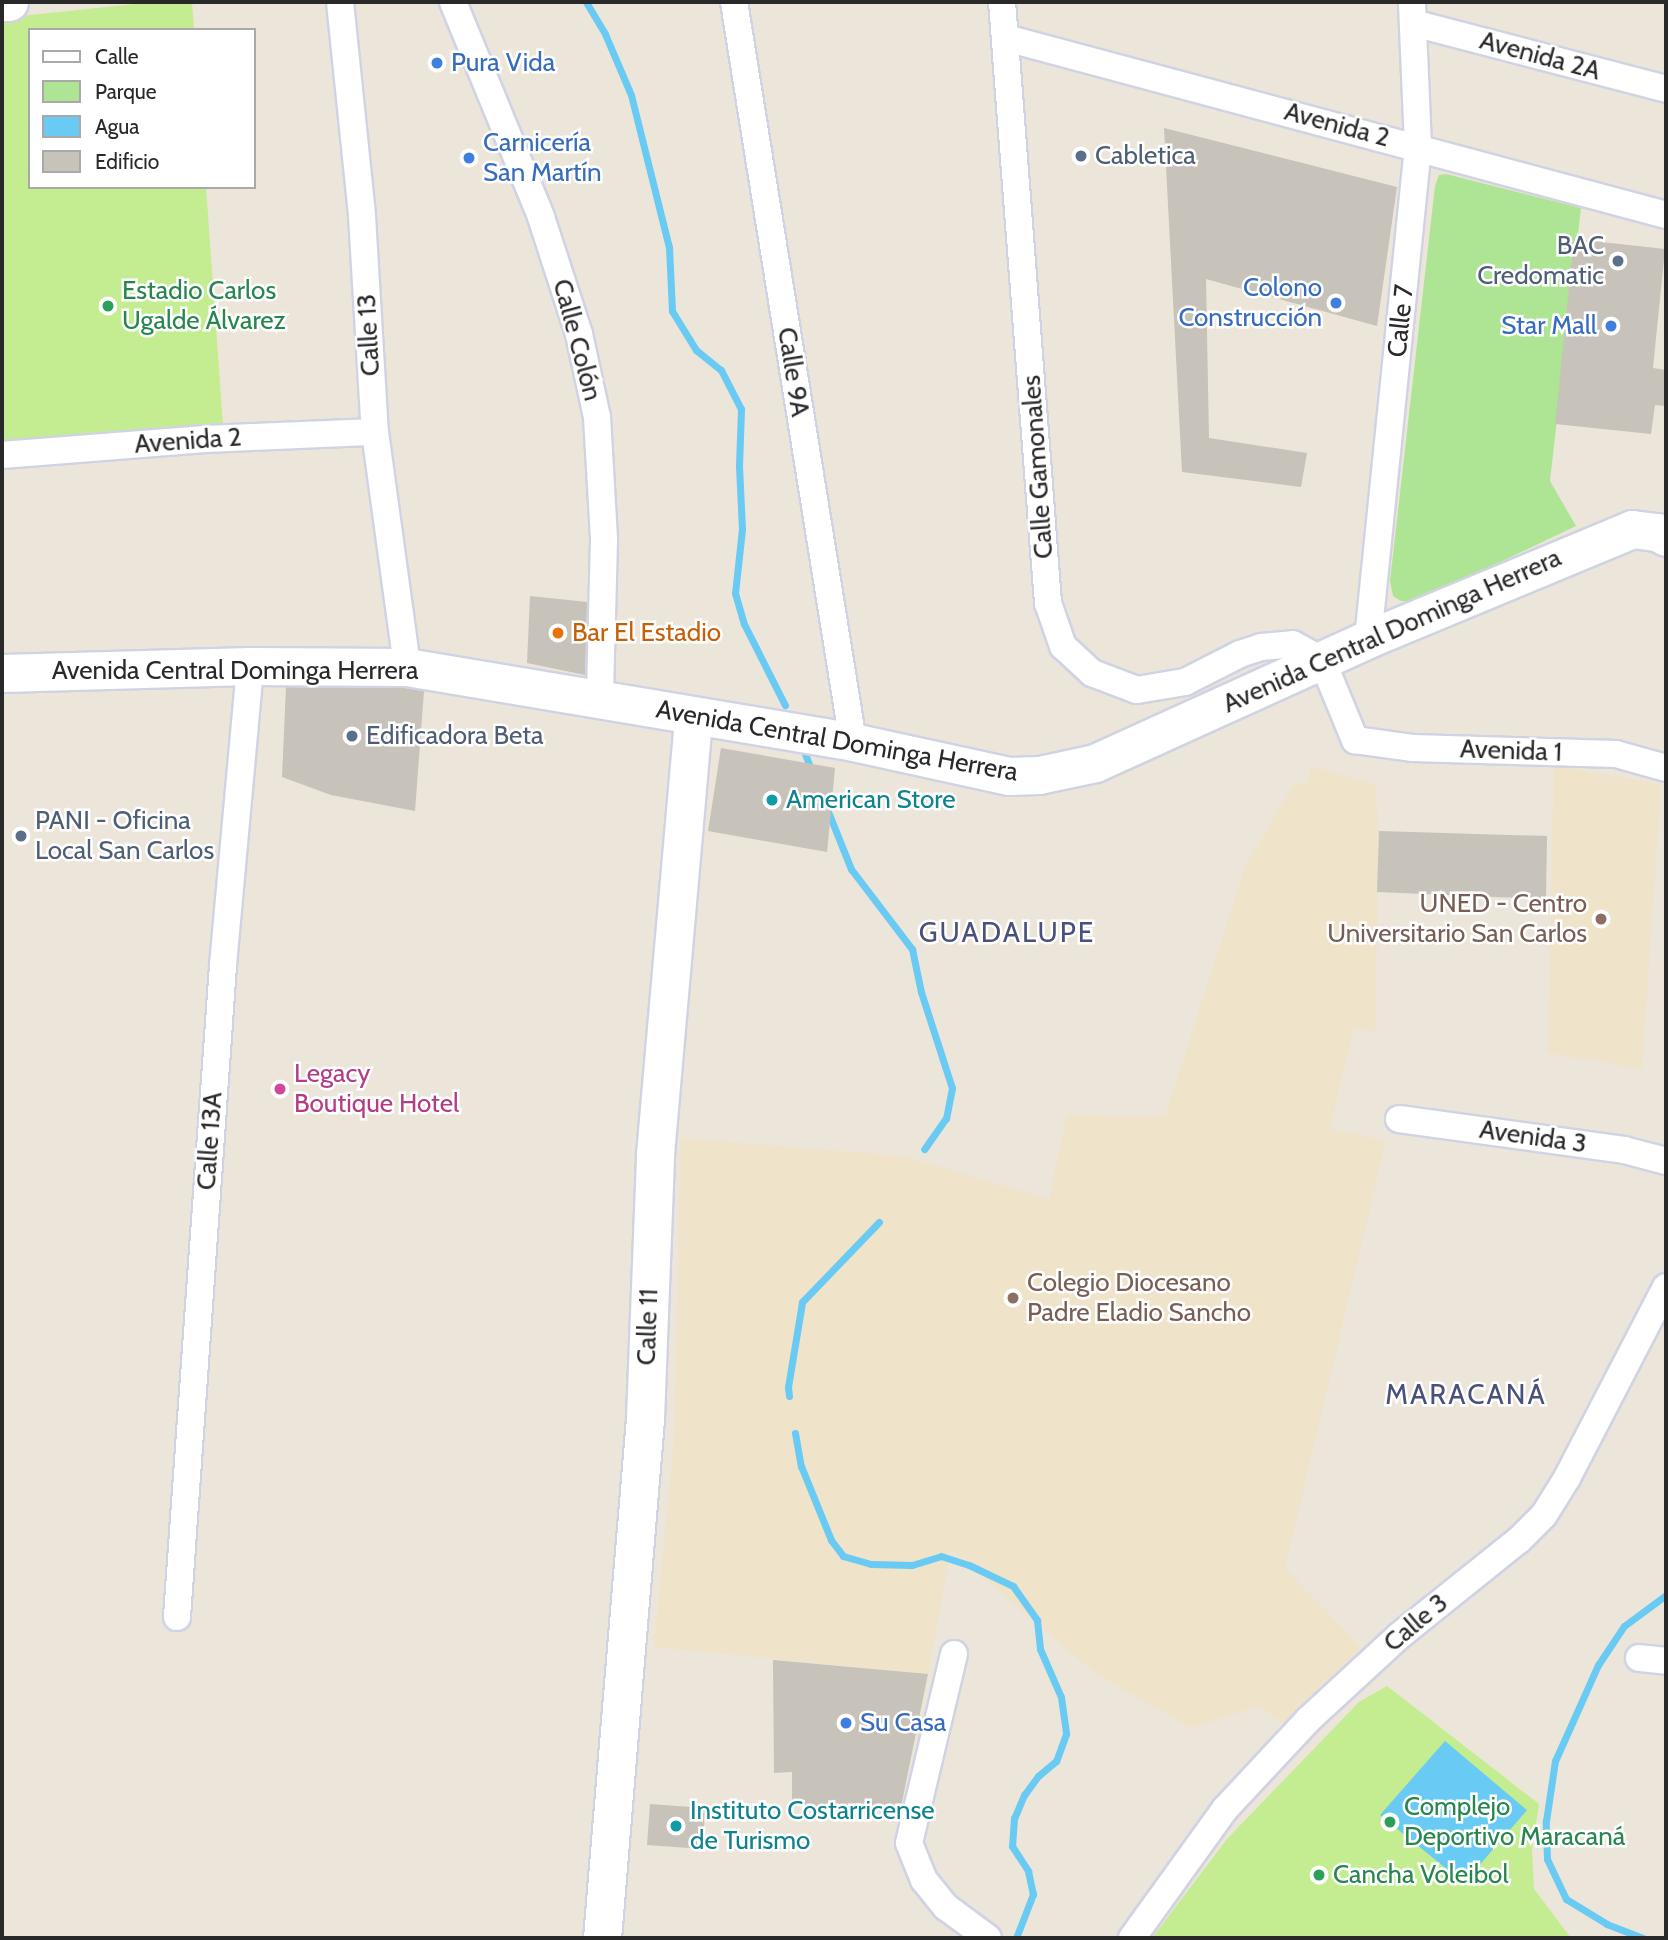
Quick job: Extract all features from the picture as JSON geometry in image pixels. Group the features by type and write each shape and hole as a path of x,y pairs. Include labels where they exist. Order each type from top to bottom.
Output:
{"main road":[{"path":"2,2 9,2"},
{"name":"Avenida Central Dominga Herrera","path":"2,673 250,666 407,667 853,741 1009,776 1039,775 1095,763 1368,639 1632,529 1663,527"},
{"name":"Calle 11","path":"602,1938 645,1418 655,1154 693,716"}],"street":[{"name":"Calle 13","path":"340,2 362,216 375,432 407,667"},
{"name":"Calle Colón","path":"453,2 541,217 579,334 597,417 604,540 600,698"},
{"name":"Calle 9A","path":"734,2 853,741"},
{"name":"Calle Gamonales","path":"1002,2 1048,603 1063,646 1092,674 1137,691 1185,682 1240,654 1261,647 1293,644 1322,660"},
{"name":"Avenida 2A","path":"1412,12 1666,89"},
{"name":"Calle 7","path":"1368,639 1419,147 1412,12"},
{"name":"Avenida 2","path":"1006,38 1666,215"},
{"name":"Avenida 2","path":"2,455 205,439 375,432"},
{"name":"Avenida 1","path":"1322,660 1355,740 1413,748 1616,754 1666,768"},
{"name":"Calle 13A","path":"177,1617 223,965 250,666"},
{"name":"Avenida 3","path":"1399,1119 1624,1150 1666,1161"},
{"name":"Calle 3","path":"1132,1938 1225,1809 1308,1720 1399,1636 1520,1540 1544,1515 1567,1478 1666,1287"},
{"path":"954,1654 908,1843 923,1880 946,1907 988,1938"},
{"path":"1639,1658 1666,1661"}],"shaded area":[{"name":"Colegio Diocesano Padre Eladio Sancho","path":"1311,766 1375,785 1379,831 1375,1032 1354,1028 1330,1128 1386,1141 1285,1568 1361,1647 1284,1724 1258,1706 1191,1728 1096,1674 951,1550 928,1674 654,1647 674,1439 681,1138 903,1156 1049,1199 1067,1115 1165,1116 1245,867 1293,785 1307,783"},
{"name":"UNED - Centro Universitario San Carlos","path":"1554,766 1661,784 1642,1069 1548,1053"}],"green space":[{"name":"Estadio Carlos Ugalde Álvarez","path":"153,2 192,2 194,28 28,28 28,189 206,189 223,425 2,440 2,18"},
{"path":"1446,174 1581,208 1550,481 1576,526 1416,602 1401,601 1393,596 1390,581 1435,186 1439,175"},
{"name":"Complejo Deportivo Maracaná","path":"1387,1686 1539,1804 1532,1849 1534,1889 1571,1938 1152,1938 1227,1839 1359,1702"}],"water":[{"path":"1445,1741 1527,1810 1464,1883 1380,1815"}],"building":[{"name":"Colono Construcción","path":"1164,128 1397,187 1377,326 1206,279 1209,438 1307,453 1301,487 1182,472"},
{"name":"Star Mall","path":"1574,239 1665,249 1653,368 1666,370 1666,406 1655,405 1651,434 1555,424"},
{"name":"Bar El Estadio","path":"530,596 587,602 585,675 527,663"},
{"name":"Edificadora Beta","path":"286,687 405,688 424,691 415,811 331,795 282,777"},
{"name":"American Store","path":"721,748 835,768 827,852 708,831"},
{"path":"1379,831 1547,836 1546,899 1377,892"},
{"name":"Su Casa","path":"773,1660 928,1674 900,1812 792,1805 792,1772 774,1773"},
{"name":"Instituto Costarricense de Turismo","path":"650,1804 705,1808 703,1849 647,1845"}],"waterway":[{"path":"586,2 605,34 631,95 669,247 672,311 696,350 721,370 741,409 739,466 742,529 735,593 744,624 785,705"},
{"path":"802,746 812,772"},
{"path":"827,809 851,869 912,949 921,992 952,1088 946,1118 924,1149"},
{"path":"789,1396 788,1387 802,1302 879,1222"},
{"path":"795,1433 801,1466 831,1540 843,1556 871,1564 912,1565 941,1556 969,1565 1013,1586 1037,1620 1040,1649 1061,1697 1066,1734 1056,1761 1038,1776 1024,1795 1014,1818 1012,1846 1028,1871 1033,1894 1016,1938"},
{"path":"1643,1938 1607,1924 1566,1899 1547,1859 1546,1821 1555,1761 1598,1665 1624,1626 1666,1595"}],"place":[{"name":"Pura Vida","path":"437,63"},
{"name":"Cabletica","path":"1081,156"},
{"name":"Carnicería San Martín","path":"469,158"},
{"name":"BAC Credomatic","path":"1618,261"},
{"name":"Colono Construcción","path":"1336,303"},
{"name":"Estadio Carlos Ugalde Álvarez","path":"108,306"},
{"name":"Star Mall","path":"1611,326"},
{"name":"Bar El Estadio","path":"558,633"},
{"name":"Edificadora Beta","path":"352,736"},
{"name":"American Store","path":"772,800"},
{"name":"PANI - Oficina Local San Carlos","path":"21,836"},
{"name":"UNED - Centro Universitario San Carlos","path":"1601,919"},
{"name":"Legacy Boutique Hotel","path":"280,1089"},
{"name":"Colegio Diocesano Padre Eladio Sancho","path":"1013,1298"},
{"name":"Su Casa","path":"846,1723"},
{"name":"Complejo Deportivo Maracaná","path":"1390,1822"},
{"name":"Instituto Costarricense de Turismo","path":"676,1826"},
{"name":"Cancha Voleibol","path":"1319,1875"}],"district":[{"name":"GUADALUPE","path":"1007,932"},
{"name":"MARACANÁ","path":"1466,1394"}]}
